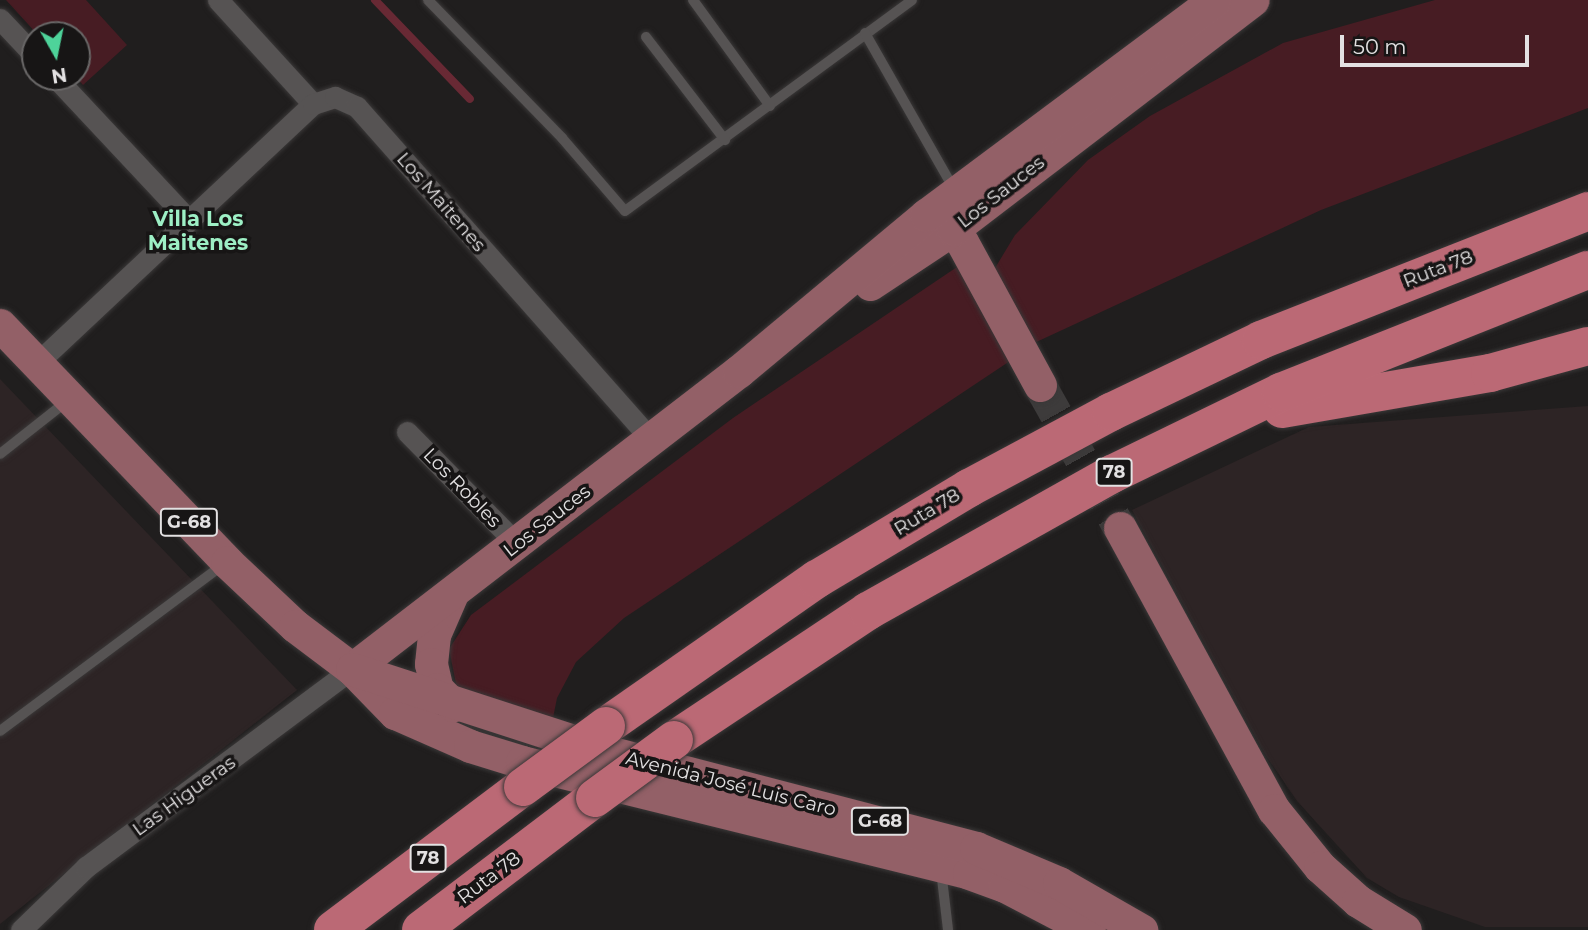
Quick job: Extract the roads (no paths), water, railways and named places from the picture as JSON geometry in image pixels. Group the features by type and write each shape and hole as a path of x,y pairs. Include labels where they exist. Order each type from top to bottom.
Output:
{"highway":[{"path":"1462,260 1588,188"},
{"name":"Ruta 78","path":"333,930 606,726 817,579 1001,470 1187,373 1588,211"},
{"name":"Ruta 78","path":"421,930 674,740 948,564 1189,434 1351,362 1588,270"},
{"path":"1189,434 1317,401 1490,373 1588,346"}],"main road":[{"name":"Los Sauces","path":"940,222 956,192 1214,0"},
{"name":"Los Sauces","path":"352,669 739,370 940,222 1253,0"},
{"path":"940,222 1040,385"},
{"name":"Avenida José Luis Caro","path":"0,325 228,562 295,626 352,669 394,713 470,747 940,864 1005,886 1089,930"},
{"path":"1120,528 1274,810 1320,867 1358,901 1405,930"},
{"path":"452,594 434,635 431,664 437,690 453,705"},
{"name":"Avenida José Luis Caro","path":"352,669 386,677 453,705 604,751 976,848 1059,883 1141,930"}],"street":[{"path":"37,363 313,104 218,0"},
{"path":"0,19 21,41"},
{"path":"68,91 189,220"},
{"name":"Los Maitenes","path":"313,104 335,97 357,107 651,439"},
{"name":"Los Robles","path":"407,432 517,544"},
{"name":"Las Higueras","path":"21,930 86,867 352,669"}],"lane":[{"path":"428,0 562,138 625,211 912,0"},
{"path":"693,0 770,106"},
{"path":"865,33 956,192"},
{"path":"646,37 725,140"},
{"path":"0,454 70,399"},
{"path":"0,731 228,562"},
{"path":"940,864 948,930"}],"waterway":[{"path":"375,0 470,99"}],"tunnel":[{"path":"1040,385 1120,528"}],"district":[{"name":"Villa Los Maitenes","path":"198,231"}]}
